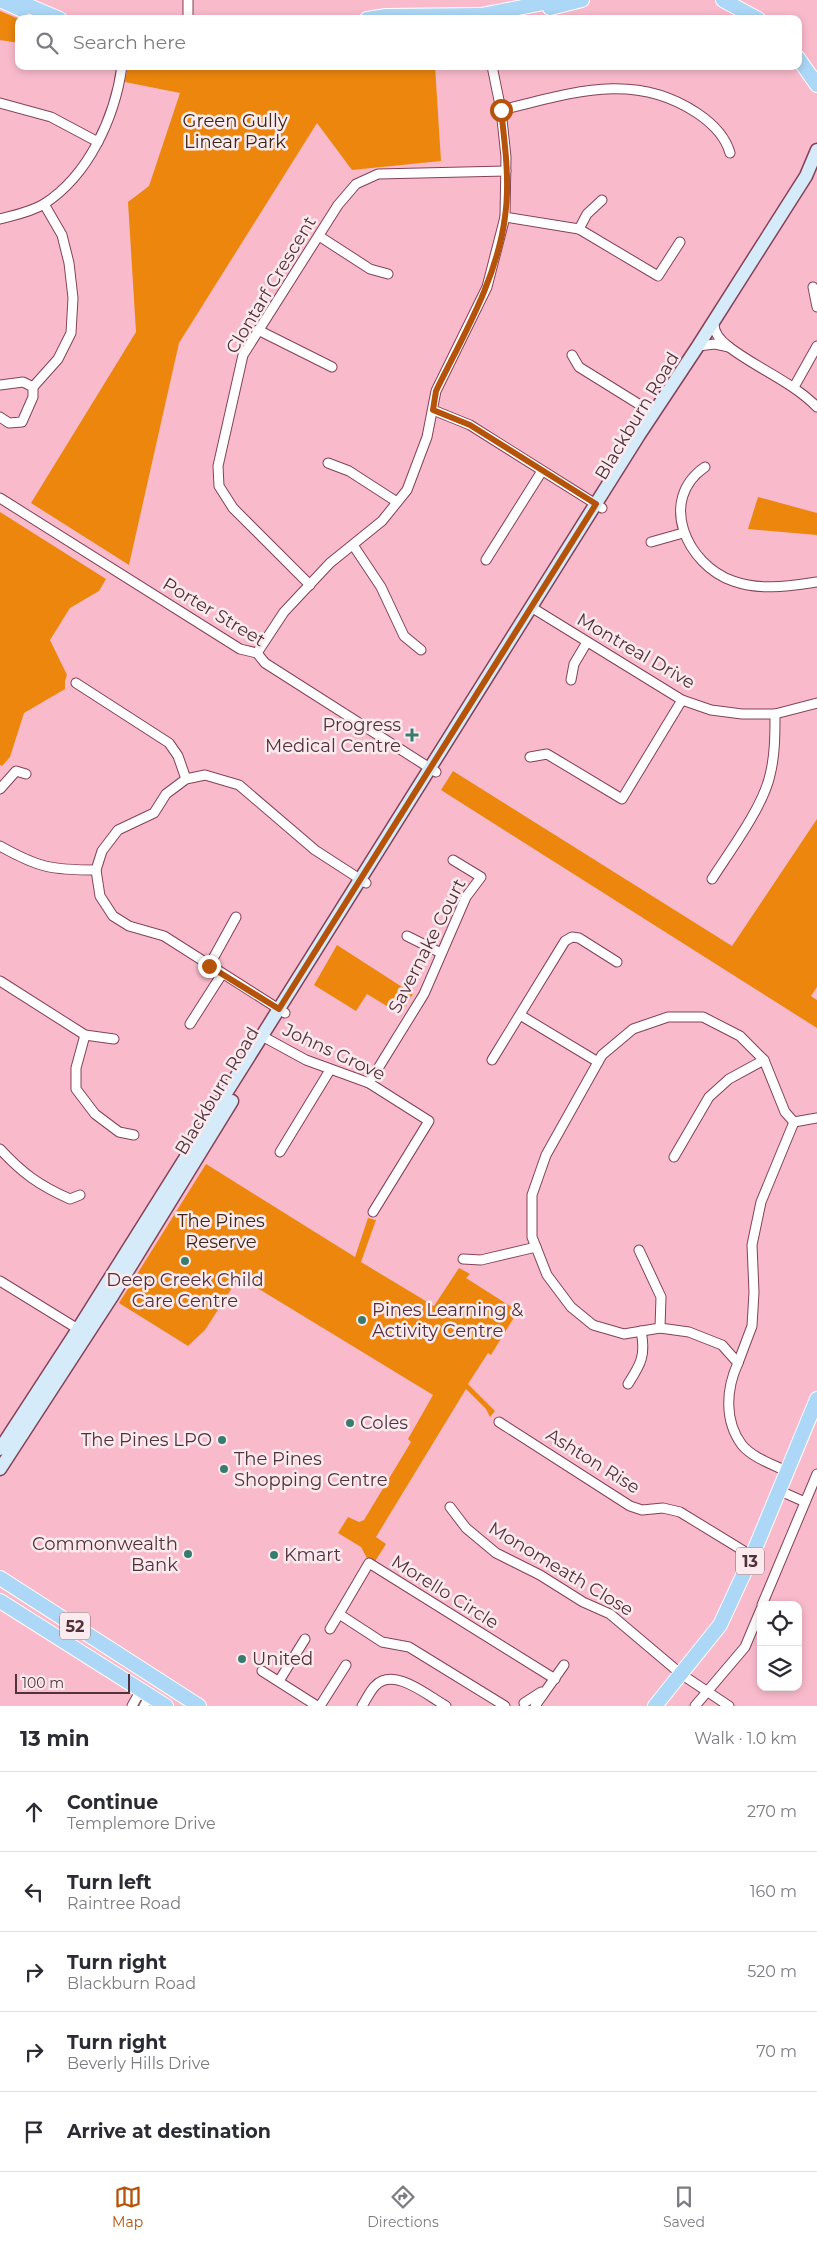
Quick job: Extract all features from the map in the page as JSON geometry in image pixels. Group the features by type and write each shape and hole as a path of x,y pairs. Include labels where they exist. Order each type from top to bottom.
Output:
{"main road":[{"path":"0,0 32,15"},
{"path":"15,0 51,15"},
{"path":"491,15 559,0"},
{"path":"522,15 582,0"},
{"path":"723,0 751,15"},
{"path":"802,64 816,85"},
{"name":"Blackburn Road","path":"0,1469 106,1305 282,1011 535,610 653,413 714,322 806,176 817,150"},
{"name":"Blackburn Road","path":"806,176 817,164"},
{"name":"Blackburn Road","path":"599,506 646,439 698,346"},
{"name":"Blackburn Road","path":"0,1449 266,1038"},
{"name":"13","path":"655,1706 720,1625 752,1556 817,1399"},
{"name":"52","path":"0,1578 199,1706"},
{"name":"52","path":"0,1600 145,1697 166,1706"}],"street":[{"path":"188,0 188,15"},
{"path":"0,219 44,204 84,165 98,142 115,98 121,70"},
{"path":"256,654 284,612 330,563 382,521 407,490 427,437 436,391 487,287 505,217 506,171 501,110 493,70"},
{"path":"501,110 596,89 627,88 644,91 676,102 703,118 723,137 730,153"},
{"path":"0,103 51,117 98,142"},
{"name":"Clontarf Crescent","path":"310,585 233,508 219,486 218,466 233,391 243,355 347,193 356,184 378,174 506,171"},
{"path":"579,229 586,214 602,200"},
{"path":"0,417 9,423 22,422 33,397 33,387 58,359 72,333 73,298 69,263 62,235 44,204"},
{"path":"505,217 579,229 658,276 680,242"},
{"path":"319,236 370,269 388,274"},
{"path":"813,287 817,307"},
{"path":"714,322 715,332 729,347 794,387 817,407"},
{"path":"258,330 332,367"},
{"path":"698,346 715,344 729,347"},
{"path":"794,387 817,346"},
{"path":"572,355 579,366 653,413"},
{"path":"0,385 23,382 33,387"},
{"path":"433,410 470,425 599,506"},
{"path":"328,463 349,471 397,502"},
{"path":"705,467 696,473 685,491 681,504 683,533 688,544 711,569 732,581 753,587 773,588 817,582"},
{"path":"486,560 542,471"},
{"name":"Porter Street","path":"0,498 240,649 256,654 265,663 433,770"},
{"path":"652,542 683,533"},
{"path":"353,545 381,587 404,636 421,650"},
{"name":"Montreal Drive","path":"535,610 682,700 711,710 742,714 775,714 817,703"},
{"path":"571,680 574,664 587,642"},
{"path":"76,683 169,743 178,756 186,779"},
{"path":"530,757 547,754 622,800 682,700"},
{"path":"712,879 759,802 770,777 775,745 775,714"},
{"path":"0,790 16,771 26,774"},
{"path":"282,1011 164,936 130,926 113,916 100,896 96,870 102,851 118,830 154,813 166,794 186,779 205,775 239,785 315,850 363,881"},
{"path":"0,846 37,864 59,870 96,870"},
{"name":"Savernake Court","path":"369,1083 424,994 466,897 481,877 453,860"},
{"path":"209,966 236,917"},
{"path":"407,936 441,953"},
{"path":"492,1060 565,941 572,937 579,938 617,962"},
{"path":"190,1024 222,974"},
{"path":"0,981 85,1035 114,1039"},
{"path":"520,1015 598,1062"},
{"path":"738,1363 722,1344 689,1332 660,1328 624,1334 593,1325 571,1308 547,1275 532,1237 532,1195 546,1155 602,1055 633,1029 668,1017 703,1017 740,1036 764,1060 785,1112 794,1122"},
{"path":"85,1035 76,1068 76,1089 95,1114 119,1132 134,1135"},
{"name":"Johns Grove","path":"266,1038 306,1060 369,1083 429,1121 373,1212"},
{"path":"674,1157 709,1097 729,1079 764,1060"},
{"path":"280,1152 330,1070"},
{"path":"794,1122 817,1118"},
{"path":"786,1471 758,1458 743,1446 733,1429 728,1403 731,1379 752,1326 754,1292 752,1245 761,1202 794,1122"},
{"path":"0,1149 19,1170 47,1189 70,1199 80,1195"},
{"path":"463,1259 480,1260 536,1247"},
{"path":"639,1250 661,1297 660,1328"},
{"path":"0,1293 3,1283 78,1329"},
{"path":"628,1384 640,1365 644,1347 641,1331"},
{"name":"Ashton Rise","path":"498,1422 630,1506 642,1510 663,1508 680,1512 752,1556"},
{"path":"764,1601 817,1474"},
{"path":"778,1490 805,1502"},
{"name":"Monomeath Close","path":"450,1507 466,1528 496,1552 540,1575 583,1602 610,1614 681,1674 729,1706"},
{"name":"Morello Circle","path":"330,1629 369,1563 555,1679"},
{"path":"339,1614 382,1642 409,1647 505,1706"},
{"path":"695,1706 745,1647 757,1618"},
{"path":"279,1682 305,1639"},
{"path":"262,1670 318,1706 346,1665"},
{"path":"535,1706 564,1665"},
{"path":"362,1706 375,1686 391,1678 400,1680 446,1706"},
{"path":"492,1697 512,1705 523,1705 548,1687"},
{"path":"132,1706 145,1697"}],"green space":[{"path":"0,11 15,17 15,42 0,40"},
{"name":"Green Gully Linear Park","path":"127,70 435,70 441,161 352,170 317,123 179,343 129,565 31,503 136,332 128,202 149,186 180,93 125,82"},
{"path":"758,497 817,513 817,535 748,529"},
{"path":"0,512 106,579 99,591 70,608 50,640 67,675 65,689 24,713 10,757 2,766 0,765"},
{"path":"453,771 732,946 817,819 817,987 811,996 817,1000 817,1028 441,790"},
{"path":"337,945 413,994 400,1014 367,994 356,1011 314,985"},
{"name":"The Pines Reserve","path":"206,1164 355,1257 368,1218 376,1220 361,1262 434,1306 459,1268 470,1274 466,1278 518,1311 491,1355 488,1353 468,1384 495,1411 490,1417 486,1409 466,1389 376,1537 386,1544 374,1563 368,1560 361,1547 338,1533 348,1517 359,1522 364,1520 411,1442 408,1439 433,1395 239,1277 205,1330 188,1346 119,1303"}],"place":[{"name":"Progress Medical Centre","path":"412,735"},
{"name":"Deep Creek Child Care Centre","path":"185,1261"},
{"name":"Pines Learning & Activity Centre","path":"362,1320"},
{"name":"Coles","path":"350,1423"},
{"name":"The Pines LPO","path":"222,1440"},
{"name":"The Pines Shopping Centre","path":"224,1469"},
{"name":"Commonwealth Bank","path":"188,1554"},
{"name":"Kmart","path":"274,1555"},
{"name":"United","path":"242,1659"}],"route":[{"path":"209,966 279,1009 596,504 470,425 433,410 436,391 487,287 505,217 506,156 501,110"}]}
